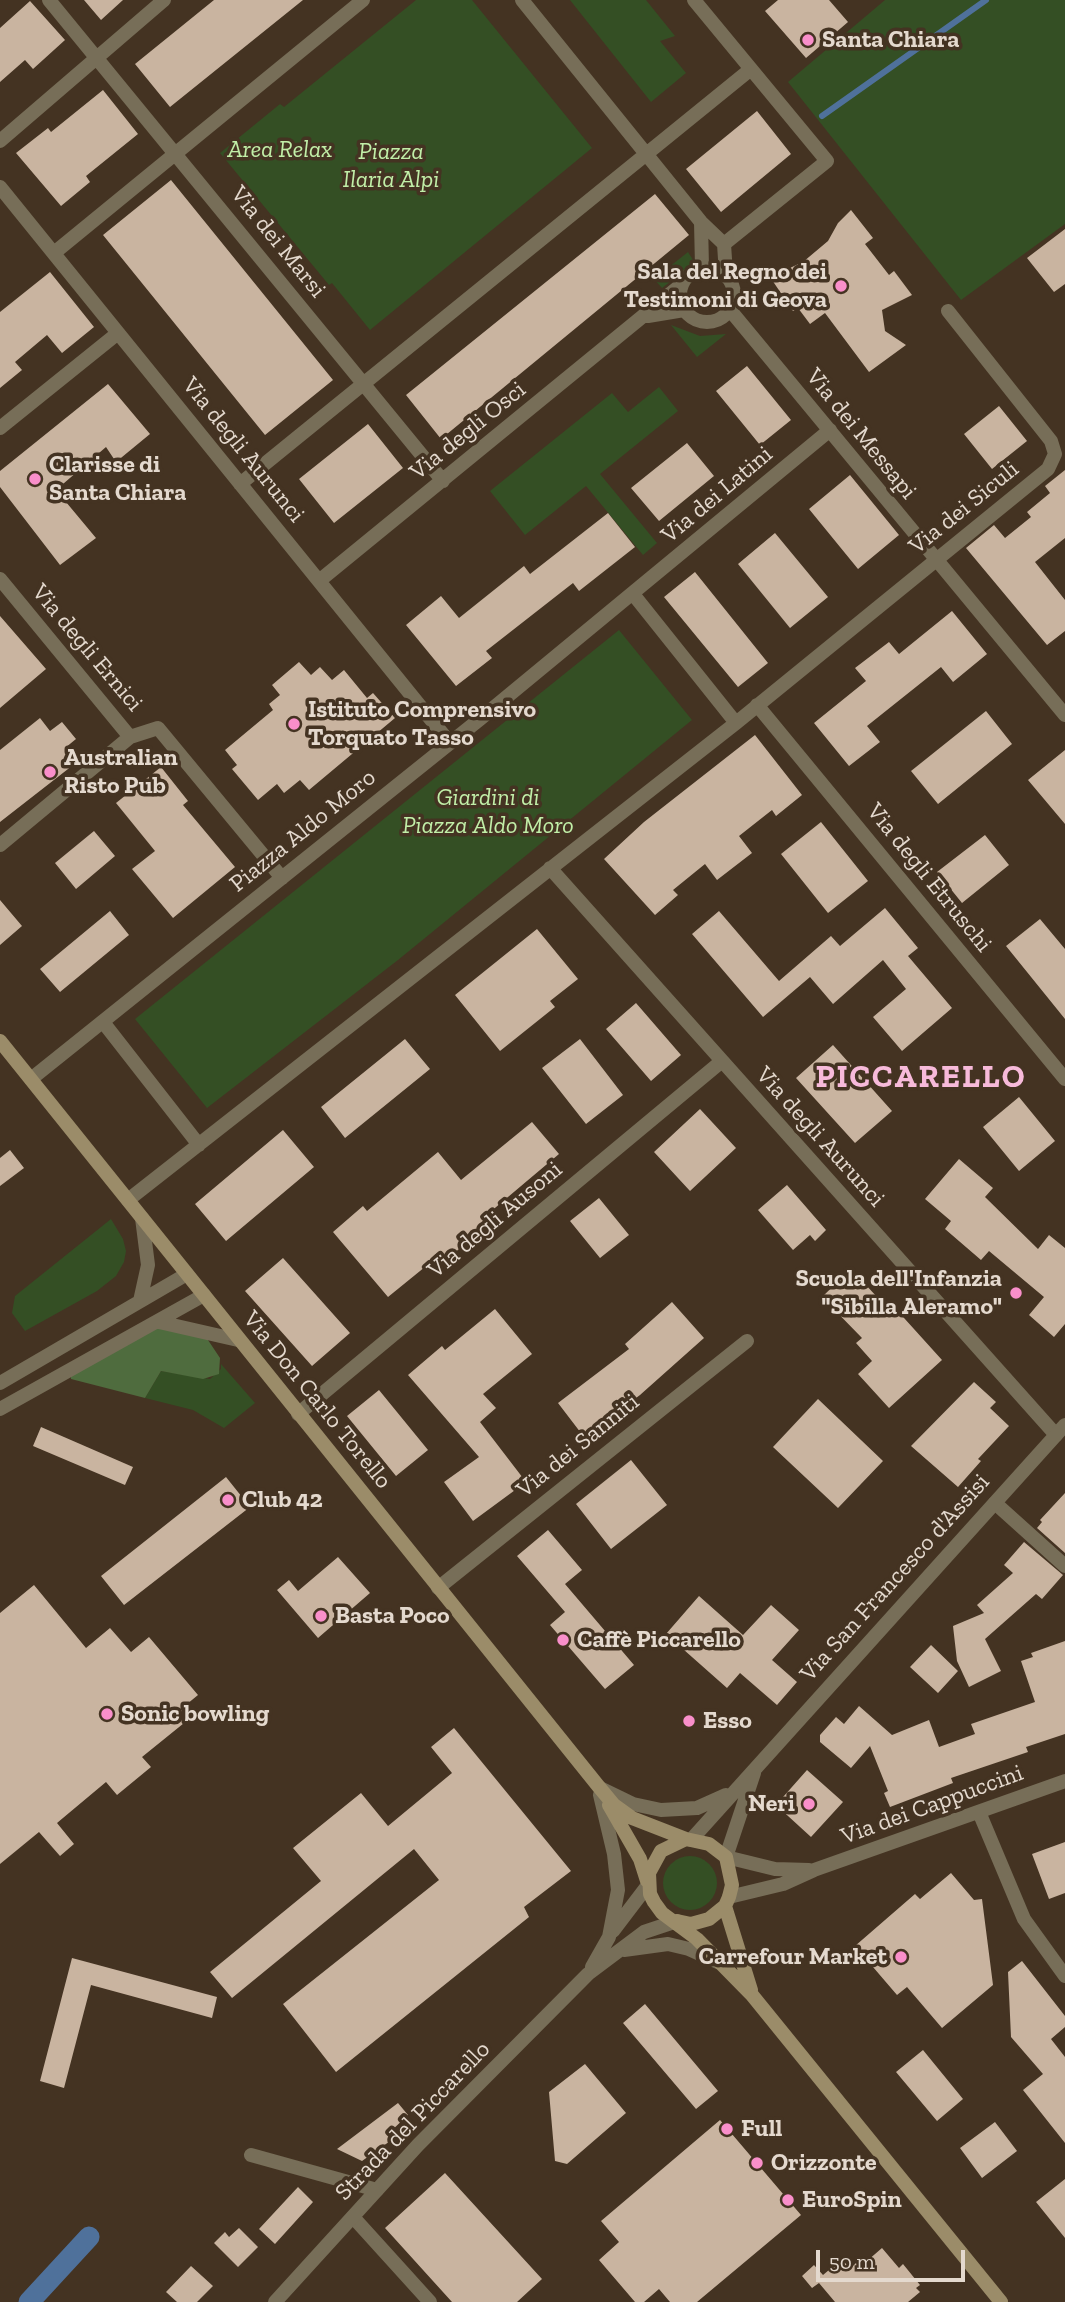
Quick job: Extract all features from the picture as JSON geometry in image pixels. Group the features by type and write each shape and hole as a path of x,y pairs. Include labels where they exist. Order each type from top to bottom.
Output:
{"main road":[{"name":"Via Don Carlo Torello","path":"0,1041 614,1805 632,1818 688,1840"},
{"name":"Via Don Carlo Torello","path":"599,1787 640,1858 648,1884"},
{"path":"752,1995 727,1901 732,1885 726,1857 709,1844 688,1840 661,1851 651,1864 648,1884 654,1902 663,1913 724,1964 752,1995 1001,2302"},
{"path":"677,1922 700,1922 727,1901"}],"street":[{"name":"Via dei Marsi","path":"49,0 98,56 443,481"},
{"path":"0,141 164,0"},
{"path":"54,253 363,0"},
{"path":"522,0 701,222 724,244 726,274 734,288 730,310 723,317 706,322 698,321 684,310 679,293 689,273 702,267 726,274"},
{"path":"694,0 827,161 724,244"},
{"path":"240,484 751,69"},
{"name":"Via degli Aurunci","path":"0,187 450,743"},
{"path":"701,222 702,267"},
{"name":"Via degli Osci","path":"319,581 646,317 681,285"},
{"name":"Via degli Osci","path":"646,317 684,310"},
{"name":"Via dei Messapi","path":"730,310 1065,715"},
{"name":"Via dei Siculi","path":"757,705 1048,469 1055,454 1051,441 948,311"},
{"path":"0,428 118,332"},
{"name":"Via dei Latini","path":"633,594 830,430"},
{"name":"Via degli Ernici","path":"0,579 130,737 158,728 282,878"},
{"path":"633,594 736,723"},
{"name":"Piazza Aldo Moro","path":"31,1079 633,594"},
{"path":"128,1200 757,705"},
{"name":"Via degli Etruschi","path":"757,705 1065,1079"},
{"path":"0,845 130,737"},
{"name":"Via degli Aurunci","path":"550,869 1060,1431"},
{"path":"103,1022 199,1145"},
{"name":"Via degli Ausoni","path":"298,1414 722,1061"},
{"path":"140,1301 148,1265 142,1218"},
{"path":"0,1383 187,1274"},
{"path":"0,1409 204,1295"},
{"path":"159,1322 238,1340"},
{"name":"Via dei Sanniti","path":"438,1588 747,1341"},
{"name":"Via San Francesco d'Assisi","path":"688,1840 1060,1431"},
{"path":"995,1503 1065,1566"},
{"name":"Via San Francesco d'Assisi","path":"726,1857 758,1761"},
{"name":"Via dei Cappuccini","path":"727,1901 776,1886 1065,1781"},
{"name":"Via San Francesco d'Assisi","path":"599,1787 633,1804 674,1811 697,1808 734,1791"},
{"name":"Strada del Piccarello","path":"599,1787 617,1877 617,1900 609,1937"},
{"path":"979,1812 1021,1912 1065,1976"},
{"name":"Via dei Cappuccini","path":"726,1857 775,1869 814,1870"},
{"name":"Strada del Piccarello","path":"588,1974 609,1937 648,1884"},
{"name":"Strada del Piccarello","path":"275,2302 377,2190 588,1974 651,1929 677,1922"},
{"name":"Strada del Piccarello","path":"616,1952 646,1945 668,1944 690,1949 724,1964"},
{"path":"251,2155 377,2190"},
{"path":"353,2217 429,2302"}],"green space":[{"name":"Piazza Ilaria Alpi","path":"416,0 472,0 592,148 370,330 332,283 329,285 220,153 280,104 284,107"},
{"path":"570,0 646,0 675,36 660,41 686,73 651,102"},
{"path":"885,0 1065,0 1065,224 961,300 788,82"},
{"path":"688,252 695,263 662,288 654,279"},
{"path":"671,325 700,336 726,334 697,357"},
{"path":"659,387 678,411 600,474 657,543 643,555 586,486 525,535 490,491 612,393 628,412"},
{"name":"Giardini di Piazza Aldo Moro","path":"619,630 692,720 398,960 207,1108 135,1019"},
{"path":"111,1219 123,1239 126,1251 124,1262 116,1276 97,1291 25,1331 12,1313 15,1296"},
{"path":"160,1324 206,1337 220,1358 219,1374 203,1379 161,1371 145,1398 71,1379 71,1372"},
{"path":"221,1364 255,1403 224,1428 193,1410 145,1398 161,1371 210,1379 221,1369"},
{"path":"690,1856 709,1864 717,1883 709,1902 690,1910 671,1902 663,1883 671,1864"}],"building":[{"path":"84,0 123,0 101,20"},
{"path":"214,0 303,0 170,107 135,64"},
{"name":"Santa Chiara","path":"778,0 829,0 848,22 806,58 765,11"},
{"path":"30,1 65,40 33,69 25,60 0,82 0,28"},
{"path":"103,90 138,134 86,176 90,182 61,206 16,153 48,128 51,132"},
{"path":"757,111 791,154 721,212 686,169"},
{"path":"171,180 333,380 265,435 103,235"},
{"path":"655,194 689,235 441,439 406,395"},
{"name":"Sala del Regno dei Testimoni di Geova","path":"851,210 873,238 865,244 889,275 894,271 912,295 882,310 885,331 906,345 869,372 825,313 810,324 798,308 793,311 770,277 803,262 828,241 838,223"},
{"path":"1065,229 1065,284 1054,292 1027,258"},
{"path":"50,272 94,327 62,353 47,335 15,362 22,370 0,388 0,312"},
{"path":"747,366 791,420 760,445 716,391"},
{"name":"Clarisse di Santa Chiara","path":"108,384 150,434 116,462 106,447 56,490 96,538 60,565 0,487 0,471"},
{"path":"999,406 1027,441 992,469 964,434"},
{"path":"368,424 403,468 334,523 299,479"},
{"path":"687,443 714,476 659,521 631,488"},
{"path":"1065,470 1065,538 1035,562 1065,600 1065,631 1047,645 966,548 994,525 1005,538 1031,517 1027,512 1050,493 1045,486"},
{"path":"850,475 899,535 858,569 809,509"},
{"path":"608,513 635,547 579,591 573,583 486,651 492,658 456,686 406,625 441,596 459,618 524,566 530,574"},
{"path":"775,533 828,597 790,628 738,564"},
{"path":"695,572 768,663 738,687 664,597"},
{"path":"952,611 987,654 953,682 941,667 867,726 880,742 849,766 814,723 866,681 855,668 889,642 899,654"},
{"path":"0,616 46,669 0,708"},
{"path":"299,662 311,675 320,667 332,680 344,670 367,698 373,693 395,718 309,790 300,780 284,793 277,784 258,800 232,769 237,765 225,750 273,710 269,704 280,695 272,685"},
{"path":"986,711 1012,744 938,804 911,771"},
{"path":"40,718 50,731 62,722 76,739 65,748 77,762 0,822 0,750"},
{"path":"755,735 802,795 776,816 772,810 739,836 752,853 717,880 705,864 673,890 678,895 655,915 604,859 644,822"},
{"path":"1065,750 1065,824 1028,780"},
{"path":"161,767 188,801 183,805 235,867 173,918 132,869 155,851 116,803"},
{"path":"821,822 868,881 828,913 781,854"},
{"path":"94,831 115,856 76,889 55,863"},
{"path":"985,835 1009,865 962,903 937,872"},
{"path":"0,900 22,926 0,945"},
{"path":"885,908 918,948 908,956 952,1008 902,1051 873,1017 906,989 883,960 833,1004 810,977 763,1017 692,934 719,911 779,981 831,936 840,946"},
{"path":"110,911 129,935 60,992 40,969"},
{"path":"1040,919 1065,949 1065,1019 1006,946"},
{"path":"537,929 578,979 550,1001 555,1007 500,1051 455,995"},
{"path":"636,1003 681,1055 651,1081 606,1029"},
{"path":"405,1039 430,1069 345,1138 321,1107"},
{"path":"580,1039 623,1095 586,1124 542,1068"},
{"path":"833,1045 892,1111 855,1143 796,1078"},
{"path":"1019,1097 1055,1141 1019,1171 983,1127"},
{"path":"700,1109 736,1148 690,1191 654,1152"},
{"path":"532,1122 559,1154 489,1213 494,1220 441,1264 436,1258 388,1297 333,1232 363,1206 367,1211 438,1152 461,1180"},
{"path":"283,1130 314,1167 226,1241 195,1204"},
{"path":"10,1150 24,1168 0,1186 0,1158"},
{"path":"959,1159 993,1188 985,1197 1038,1249 1049,1235 1065,1248 1065,1324 1054,1337 1029,1315 1044,1297 989,1251 981,1260 945,1229 951,1221 925,1199"},
{"path":"787,1185 826,1230 815,1241 810,1235 793,1250 758,1210"},
{"path":"599,1198 629,1235 600,1258 570,1221"},
{"path":"283,1258 350,1333 312,1366 245,1291"},
{"path":"851,1269 891,1312 895,1308 942,1360 889,1408 858,1374 872,1361 856,1343 862,1338 822,1297"},
{"path":"672,1302 704,1338 640,1395 584,1437 558,1403 629,1349 625,1344"},
{"path":"495,1309 532,1354 483,1394 496,1408 480,1422 526,1482 473,1521 444,1482 479,1457 408,1375 442,1346 445,1350"},
{"path":"974,1382 996,1402 990,1408 1009,1426 978,1459 981,1461 958,1487 911,1446"},
{"path":"379,1390 428,1450 396,1476 347,1416"},
{"path":"818,1399 883,1461 838,1508 773,1447"},
{"path":"41,1427 133,1467 125,1485 33,1446"},
{"path":"631,1460 667,1505 611,1549 576,1504"},
{"path":"226,1477 250,1507 124,1605 101,1576"},
{"path":"1065,1493 1065,1553 1037,1528 1042,1522 1040,1520"},
{"path":"548,1530 582,1570 565,1584 634,1665 605,1689 550,1625 565,1612 517,1556"},
{"path":"1024,1542 1063,1575 1042,1599 1036,1594 985,1639 1001,1671 969,1687 957,1661 953,1626 984,1613 977,1605 1013,1573 1004,1565"},
{"name":"Basta Poco","path":"338,1557 370,1593 318,1638 277,1590 289,1580 298,1591"},
{"path":"34,1585 86,1648 110,1628 131,1652 149,1637 198,1695 181,1709 189,1719 142,1757 151,1767 117,1795 106,1782 57,1823 74,1844 60,1856 39,1832 0,1864 0,1613"},
{"path":"699,1596 743,1635 771,1605 799,1630 772,1660 797,1682 777,1705 740,1673 727,1688 666,1634"},
{"path":"1065,1641 1065,1734 1026,1747 1028,1752 951,1778 953,1783 890,1807 884,1793 888,1791 870,1746 851,1768 820,1742 820,1735 836,1717 844,1724 859,1706 892,1735 929,1720 939,1747 975,1734 971,1724 1035,1702 1021,1661 1033,1657 1031,1653"},
{"path":"931,1645 958,1671 938,1693 910,1667"},
{"path":"454,1728 571,1871 524,1907 529,1917 336,2072 283,2004 439,1880 414,1849 232,1998 210,1972 321,1881 293,1848 361,1793 388,1826 452,1773 431,1747"},
{"name":"Neri","path":"807,1770 843,1802 811,1837 776,1805"},
{"path":"1065,1842 1065,1893 1049,1899 1032,1854"},
{"path":"951,1873 974,1900 982,1899 993,1985 942,2028 907,1987 897,1995 855,1946 915,1894 920,1899"},
{"path":"72,1958 217,1997 212,2018 91,1985 64,2088 40,2081"},
{"path":"1022,1961 1065,2016 1065,2027 1051,2039 1065,2057 1065,2143 1023,2090 1043,2074 1011,2037 1008,1972"},
{"path":"645,2004 718,2091 696,2109 623,2023"},
{"path":"923,2050 963,2099 937,2121 896,2072"},
{"path":"585,2064 626,2113 567,2164 555,2161 549,2092"},
{"path":"398,2103 408,2115 389,2133 393,2139 362,2161 337,2149"},
{"path":"720,2120 801,2215 697,2302 670,2302 659,2289 644,2302 635,2302 599,2260 619,2242 601,2221"},
{"path":"995,2122 1017,2151 982,2178 960,2148"},
{"path":"445,2173 542,2279 517,2302 452,2302 385,2228"},
{"path":"1065,2179 1065,2238 1036,2202"},
{"path":"298,2187 313,2202 275,2244 259,2229"},
{"path":"239,2228 258,2247 238,2267 214,2243 225,2232 229,2237"},
{"path":"882,2248 899,2268 903,2264 920,2285 916,2288 920,2292 908,2302 835,2302 819,2283 812,2288 802,2276 814,2265 823,2275 842,2259 850,2269 856,2263 860,2267"},
{"path":"191,2266 213,2286 197,2302 177,2302 166,2292"}],"waterway":[{"path":"822,116 986,0"},
{"path":"29,2302 89,2237"}],"place":[{"name":"Santa Chiara","path":"808,40"},
{"name":"Sala del Regno dei Testimoni di Geova","path":"841,286"},
{"name":"Clarisse di Santa Chiara","path":"35,479"},
{"name":"Istituto Comprensivo Torquato Tasso","path":"294,724"},
{"name":"Australian Risto Pub","path":"50,772"},
{"name":"Scuola dell'Infanzia \"Sibilla Aleramo\"","path":"1016,1293"},
{"name":"Club 42","path":"228,1500"},
{"name":"Basta Poco","path":"321,1616"},
{"name":"Caffè Piccarello","path":"563,1640"},
{"name":"Sonic bowling","path":"107,1714"},
{"name":"Esso","path":"689,1721"},
{"name":"Neri","path":"809,1804"},
{"name":"Carrefour Market","path":"901,1957"},
{"name":"Full","path":"727,2129"},
{"name":"Orizzonte","path":"757,2163"},
{"name":"EuroSpin","path":"788,2200"}],"district":[{"name":"PICCARELLO","path":"921,1078"}],"park label":[{"name":"Area Relax","path":"280,150"}]}
